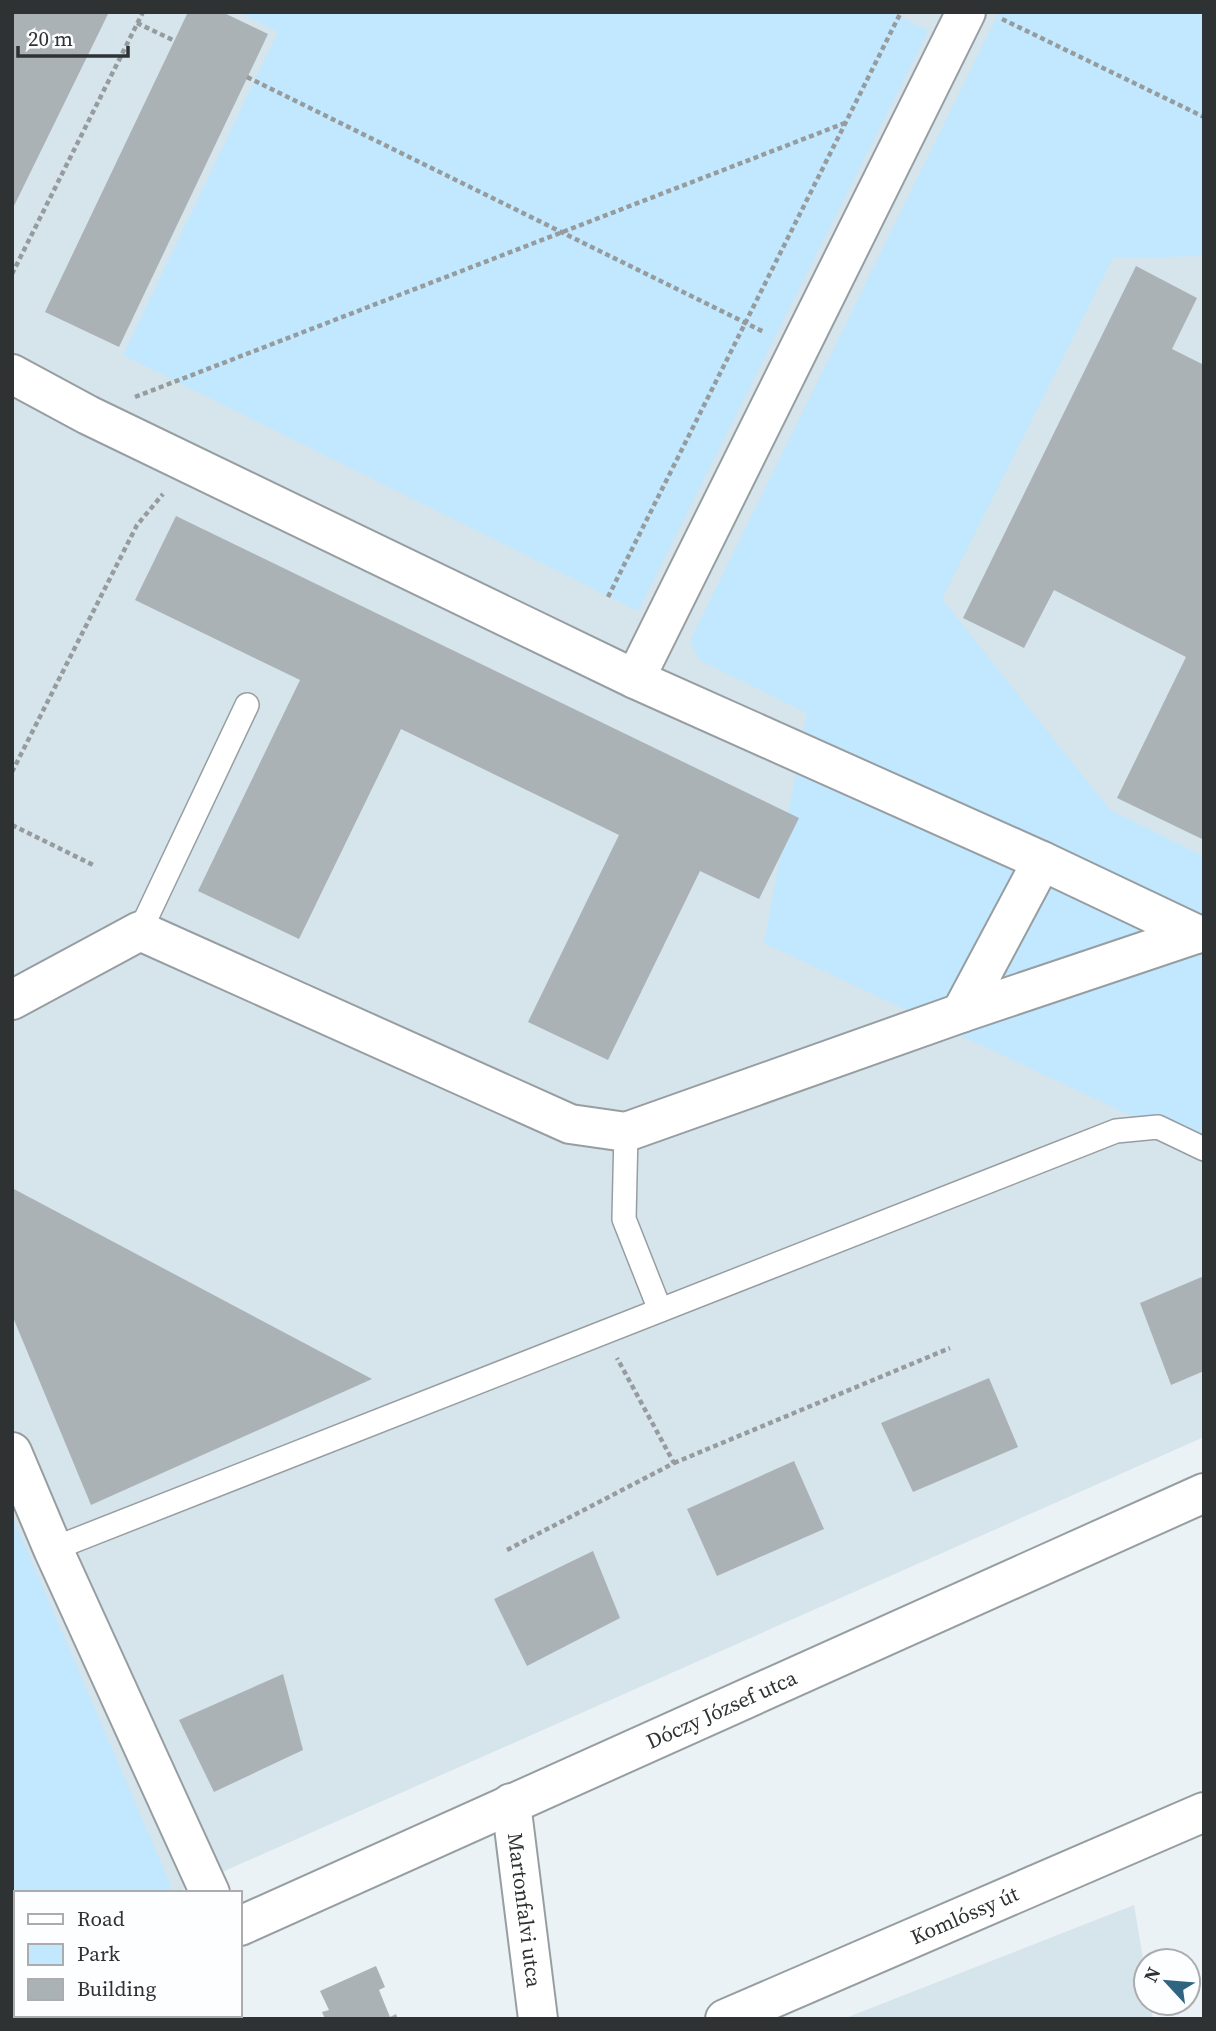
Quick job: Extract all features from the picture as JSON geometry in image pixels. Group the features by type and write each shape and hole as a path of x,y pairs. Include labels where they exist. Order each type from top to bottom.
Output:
{"street":[{"path":"635,679 799,349 983,15"},
{"path":"12,374 89,415 635,679 1042,861 1200,936"},
{"path":"961,1013 1042,861"},
{"path":"12,1000 140,931 570,1124 626,1132 961,1013 1200,936"},
{"path":"12,1452 53,1549 209,1891"},
{"name":"Dóczy József utca","path":"242,1925 1204,1493"},
{"name":"Martonfalvi utca","path":"510,1803 538,2019"},
{"name":"Komlóssy út","path":"725,2019 1204,1812"}],"lane":[{"path":"140,931 247,705"},
{"path":"53,1549 1116,1131 1158,1127 1204,1149"},
{"path":"626,1132 624,1219 660,1310"}],"path":[{"path":"12,274 143,12"},
{"path":"608,597 901,12"},
{"path":"983,15 1204,117"},
{"path":"137,23 175,41"},
{"path":"247,77 799,349"},
{"path":"89,415 845,123"},
{"path":"12,772 137,525 189,463"},
{"path":"12,825 93,865"},
{"path":"603,1333 674,1463"},
{"path":"507,1550 674,1463 950,1348"}],"shaded area":[{"path":"12,12 1204,12 1204,1437 180,1891 14,1891 12,1961"},
{"path":"1134,1905 1141,1947 1132,1947 1132,2017 1153,2019 843,2019"}],"green space":[{"path":"239,12 890,12 928,31 638,611 123,355 278,32"},
{"path":"999,12 1204,12 1204,256 1113,258 942,599 1110,810 1204,857 1204,1150 764,943 807,713 699,660 690,641"},
{"path":"12,1516 173,1891 14,1891 12,1961"}],"building":[{"path":"12,12 109,12 12,210"},
{"path":"188,12 222,12 268,34 119,347 45,312"},
{"path":"1136,266 1197,298 1172,349 1204,365 1204,840 1117,798 1186,657 1054,590 1024,648 963,618"},
{"path":"176,516 799,818 759,899 700,871 608,1060 528,1022 619,835 401,729 299,939 198,891 300,680 135,600"},
{"path":"12,1188 372,1379 91,1505 12,1315"},
{"path":"1204,1276 1204,1371 1171,1385 1140,1303"},
{"path":"989,1378 1018,1447 913,1492 881,1423"},
{"path":"794,1461 824,1529 717,1576 687,1509"},
{"path":"593,1551 620,1618 527,1666 494,1599"},
{"path":"283,1674 303,1750 214,1792 179,1720"},
{"path":"376,1966 385,1987 379,1990 390,2017 396,2014 398,2019 325,2019 322,2012 329,2010 320,1991"}]}
